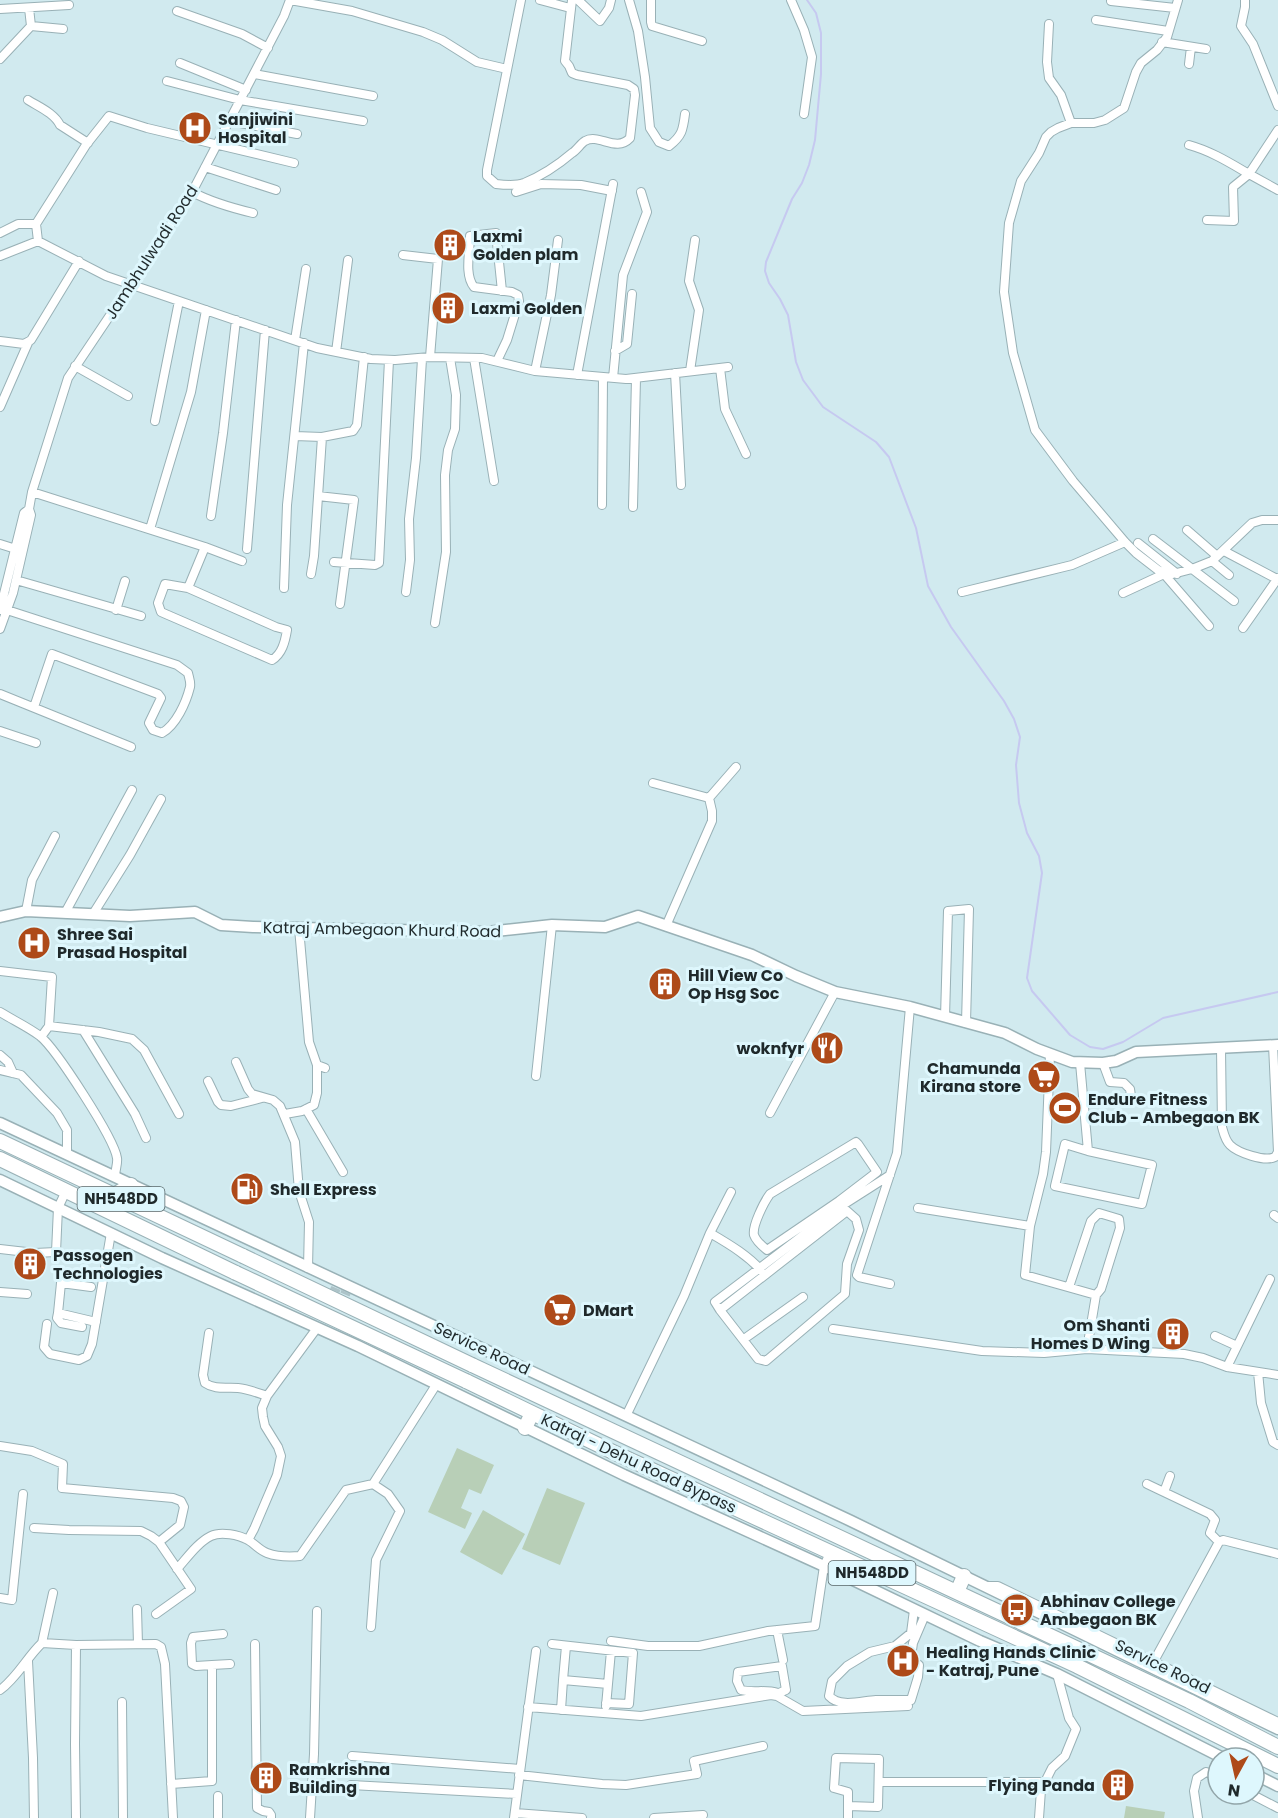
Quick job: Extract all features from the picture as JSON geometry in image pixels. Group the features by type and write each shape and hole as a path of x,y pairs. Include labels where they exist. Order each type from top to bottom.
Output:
{"highway":[{"name":"Katraj - Dehu Road Bypass","path":"0,1140 472,1365 1189,1701 1278,1747"},
{"name":"Katraj - Dehu Road Bypass","path":"0,1159 236,1273 466,1380 827,1560 1064,1659 1278,1766"},
{"path":"114,1195 131,1185"},
{"path":"525,1428 532,1413"},
{"path":"957,1592 964,1576"}],"street":[{"path":"290,0 352,11 423,32 442,40 477,62 507,69"},
{"name":"Jambhulwadi Road","path":"0,628 3,610 31,515 28,509 32,492 68,378 192,192 268,48 290,0"},
{"path":"520,0 487,170 487,176 496,184 523,183 553,167 584,141 590,139 619,144 626,143 630,138 634,88 572,73 564,56 571,4 540,0"},
{"path":"578,0 600,21 609,8 611,0"},
{"path":"629,0 638,31 650,128 659,142 669,146 679,139 684,128 685,114"},
{"path":"651,0 652,26 702,41"},
{"path":"791,0 804,30 812,57 804,114"},
{"path":"1245,0 1241,26 1252,44 1278,106"},
{"path":"1111,1 1176,4 1168,31 1162,42 1150,57 1141,63 1136,72 1124,108 1105,120 1094,123 1071,123 1058,128 1046,137 1039,153 1021,181 1009,223 1004,292 1013,353 1035,430 1073,481 1125,542 1164,574 1209,626"},
{"path":"0,9 69,5"},
{"path":"29,8 31,26"},
{"path":"177,11 242,34 268,48"},
{"path":"1096,20 1168,31"},
{"path":"1048,24 1049,78 1061,95 1071,123"},
{"path":"31,26 63,29"},
{"path":"0,58 31,26"},
{"path":"1162,42 1206,49"},
{"path":"1188,64 1191,47"},
{"path":"180,63 246,90"},
{"path":"254,74 373,96"},
{"path":"167,81 240,100 363,121"},
{"path":"28,100 49,113 60,125 88,142"},
{"path":"38,240 36,224 88,142 109,116 147,128 294,163"},
{"path":"230,121 297,134"},
{"path":"1207,220 1234,221 1233,187 1249,174 1278,130"},
{"path":"1189,145 1218,156 1278,190"},
{"path":"206,167 276,190"},
{"path":"516,192 541,184 612,187 577,375"},
{"path":"192,192 253,213"},
{"path":"613,378 623,275 647,212 641,192"},
{"path":"0,233 18,224 36,224"},
{"path":"497,362 507,340 519,301 518,295 471,284 469,276 470,236 496,233 502,291"},
{"path":"0,256 38,240 106,276 304,343 364,357 389,360 482,358 535,370 613,378 636,378 724,367 725,409 746,454"},
{"path":"535,370 551,295 558,240"},
{"path":"690,371 699,310 689,281 695,240"},
{"path":"403,255 438,260 409,519 410,560 406,592"},
{"path":"336,352 348,260"},
{"path":"0,407 28,343 79,261"},
{"path":"295,340 306,269"},
{"path":"615,351 627,344 632,294"},
{"path":"155,421 179,301"},
{"path":"150,529 190,392 206,310"},
{"path":"211,516 236,320"},
{"path":"247,549 265,330"},
{"path":"0,341 28,343"},
{"path":"284,588 286,505 304,343"},
{"path":"295,436 322,437 353,432 357,425 364,357"},
{"path":"435,623 446,552 447,450 455,429 456,394 450,358"},
{"path":"474,358 494,481"},
{"path":"334,562 375,565 379,563 389,360"},
{"path":"75,366 128,396"},
{"path":"675,373 681,485"},
{"path":"603,377 603,505"},
{"path":"633,507 636,378"},
{"path":"311,574 322,437"},
{"path":"32,492 242,561"},
{"path":"318,496 354,500 340,604"},
{"path":"1123,593 1164,574 1177,574 1192,569 1218,556 1252,523 1262,520 1278,520"},
{"path":"1187,530 1218,556 1278,578 1243,628"},
{"path":"1153,539 1234,601"},
{"path":"962,592 1072,565 1125,542"},
{"path":"1138,543 1177,574"},
{"path":"0,544 20,550"},
{"path":"188,588 205,547"},
{"name":"Jambhulwadi Road","path":"3,610 16,580 20,550"},
{"path":"1218,556 1229,575"},
{"path":"16,580 141,616"},
{"path":"116,610 125,581"},
{"path":"165,584 188,588 287,630 278,656 272,660 160,612 158,603 165,584"},
{"path":"3,610 177,665 188,673 191,685 179,714 162,734 153,730 149,723 160,702 158,694 52,654 34,707"},
{"path":"0,694 131,747"},
{"path":"0,731 36,743"},
{"path":"709,798 736,766"},
{"path":"653,783 709,798"},
{"path":"65,913 132,790"},
{"path":"666,926 712,821 709,798"},
{"path":"93,914 130,855 161,799"},
{"path":"26,911 32,880 55,836"},
{"path":"945,1017 948,911 969,909 966,1023"},
{"name":"Katraj Ambegaon Khurd Road","path":"0,917 26,911 130,916 195,912 221,925 258,928 487,932 552,926 605,927 638,916 752,955 835,992 910,1007 1005,1033 1072,1062 1116,1061 1136,1052 1276,1045"},
{"path":"536,1076 552,926"},
{"path":"285,1114 314,1105 321,1066 309,1042 299,928"},
{"path":"0,971 52,977 49,1026 41,1037"},
{"path":"770,1113 835,992"},
{"path":"890,1284 857,1275 897,1154 910,1007"},
{"path":"0,1012 41,1037 78,1085 110,1141 117,1158 114,1176"},
{"path":"49,1026 132,1039 144,1050 179,1114"},
{"path":"83,1030 135,1114 146,1138"},
{"path":"1221,1048 1222,1127 1225,1139 1232,1147 1260,1159 1270,1160 1278,1152 1276,1045"},
{"path":"1050,1054 1046,1152 1030,1226 1025,1275 1096,1295"},
{"path":"0,1055 8,1062 13,1073"},
{"path":"236,1062 252,1094 273,1100 280,1106 295,1142 299,1191 309,1222 308,1268"},
{"path":"1080,1063 1089,1151"},
{"path":"1103,1063 1110,1082 1124,1083 1130,1089 1131,1096"},
{"path":"0,1070 21,1075 57,1113 67,1130 67,1154"},
{"path":"208,1081 221,1105 231,1106 263,1097"},
{"path":"306,1109 343,1172"},
{"name":"Service Road","path":"0,1123 308,1268 342,1287 808,1501 1278,1730"},
{"path":"720,1310 765,1275 843,1206 877,1172 857,1143 770,1194 754,1227 754,1237 767,1250 843,1206"},
{"path":"1065,1144 1089,1151 1152,1165 1142,1204 1055,1186 1065,1144"},
{"path":"843,1206 856,1219 859,1230 847,1264 845,1294 766,1361 758,1359 715,1302 843,1206 890,1175"},
{"path":"0,1180 111,1233 324,1322 328,1333 624,1475 827,1560 920,1612 1057,1674 1206,1749"},
{"path":"0,1249 35,1253 56,1252 58,1208 66,1191"},
{"path":"626,1416 684,1296 730,1192"},
{"path":"918,1208 1030,1226"},
{"path":"1069,1287 1091,1221 1099,1213 1119,1219 1120,1228 1101,1289 1096,1295 1087,1350"},
{"path":"47,1324 44,1347 46,1351 50,1354 79,1360 87,1356 92,1344 111,1233"},
{"path":"710,1233 759,1267 765,1275"},
{"path":"1227,1367 1270,1280"},
{"path":"82,1327 61,1323 57,1318 61,1283 91,1287"},
{"path":"0,1292 27,1294"},
{"path":"744,1340 803,1297"},
{"path":"58,1313 96,1322"},
{"path":"248,1540 277,1475 281,1456 265,1426 262,1408 267,1396 324,1322"},
{"path":"833,1329 982,1351 1044,1353 1087,1350 1184,1354 1227,1367 1278,1376"},
{"path":"209,1333 203,1376 205,1383 220,1388 241,1388 267,1396"},
{"path":"1215,1336 1237,1346"},
{"path":"1258,1372 1261,1403 1273,1442 1278,1445"},
{"path":"177,1569 197,1547 213,1535 224,1534 248,1540 266,1553 286,1557 300,1556 346,1490 373,1484 436,1385"},
{"path":"0,1446 32,1452 63,1464 62,1488 173,1498 182,1502 184,1507 180,1525 159,1542"},
{"path":"1164,1492 1170,1476"},
{"path":"371,1627 376,1560 400,1511 388,1494 373,1484"},
{"path":"1147,1484 1213,1516 1215,1520 1210,1533 1219,1542"},
{"path":"0,1599 12,1600 23,1494"},
{"path":"34,1528 141,1531 159,1542 191,1590 156,1614"},
{"path":"1154,1661 1219,1542 1223,1540 1278,1554"},
{"path":"611,1641 648,1646 699,1646 777,1630 814,1626 827,1560"},
{"name":"Service Road","path":"981,1585 998,1586 1278,1722"},
{"path":"0,1690 42,1643 53,1593"},
{"path":"137,1609 138,1644"},
{"path":"310,1818 314,1754 317,1611"},
{"path":"920,1612 912,1650 913,1661 919,1665 918,1677 910,1700 849,1703 832,1700 828,1696 832,1681 847,1666 870,1652 896,1646 911,1633 920,1612"},
{"path":"777,1630 783,1660"},
{"path":"223,1634 193,1637 192,1664 196,1666 230,1664"},
{"path":"42,1643 156,1644 161,1647 164,1653 173,1818"},
{"path":"255,1644 257,1808 268,1812 271,1818"},
{"path":"552,1644 633,1653 629,1704 606,1703"},
{"path":"76,1645 76,1818"},
{"path":"561,1710 566,1646"},
{"path":"536,1651 514,1816 582,1818"},
{"path":"605,1713 611,1651"},
{"path":"1039,1818 1041,1790 1044,1782 1052,1768 1065,1756 1076,1729 1069,1718 1057,1674 1064,1659"},
{"path":"28,1661 34,1818"},
{"path":"171,1784 212,1781 212,1665"},
{"path":"528,1707 641,1716 778,1695 786,1690 782,1666 738,1672 737,1681 741,1690 747,1692 769,1690 778,1695 803,1711 908,1706"},
{"path":"563,1680 608,1684"},
{"path":"122,1702 123,1818"},
{"path":"352,1756 626,1785 697,1774 694,1761 763,1746"},
{"path":"848,1806 878,1807 879,1759 836,1758 834,1788 848,1792 848,1806 848,1818"},
{"path":"1198,1818 1194,1791 1197,1778 1206,1773"},
{"path":"879,1782 1044,1782"},
{"path":"351,1785 517,1794"},
{"path":"218,1796 218,1818"},
{"path":"654,1818 703,1815"}],"green space":[{"path":"457,1448 494,1465 481,1494 469,1489 461,1508 472,1513 465,1529 428,1512"},
{"path":"547,1488 585,1503 560,1565 522,1549"},
{"path":"483,1510 525,1534 502,1575 460,1552"},
{"path":"1126,1806 1165,1812 1164,1818 1124,1818"}],"waterway":[{"path":"807,0 816,13 821,33 821,74 815,140 809,165 792,199 766,262 765,271 769,283 788,315 796,362 803,380 823,407 876,442 889,457 916,528 928,586 951,627 1004,701 1014,719 1020,737 1016,765 1019,803 1027,833 1039,856 1042,873 1027,978 1032,991 1070,1035 1090,1047 1103,1049 1123,1042 1163,1018 1278,992"}],"tunnel":[{"path":"322,1318 336,1288"},
{"path":"333,1322 346,1292"}],"place":[{"name":"Sanjiwini Hospital","path":"195,128"},
{"name":"Laxmi Golden plam","path":"450,245"},
{"name":"Laxmi Golden","path":"448,308"},
{"name":"Shree Sai Prasad Hospital","path":"34,943"},
{"name":"Hill View Co Op Hsg Soc","path":"665,984"},
{"name":"woknfyr","path":"827,1048"},
{"name":"Chamunda Kirana store","path":"1044,1077"},
{"name":"Endure Fitness Club - Ambegaon BK","path":"1065,1108"},
{"name":"Shell Express","path":"247,1189"},
{"name":"Passogen Technologies","path":"30,1264"},
{"name":"DMart","path":"560,1310"},
{"name":"Om Shanti Homes D Wing","path":"1173,1334"},
{"name":"Abhinav College Ambegaon BK","path":"1017,1610"},
{"name":"Healing Hands Clinic - Katraj, Pune","path":"903,1661"},
{"name":"Ramkrishna Building","path":"266,1778"},
{"name":"Flying Panda","path":"1118,1785"}]}
